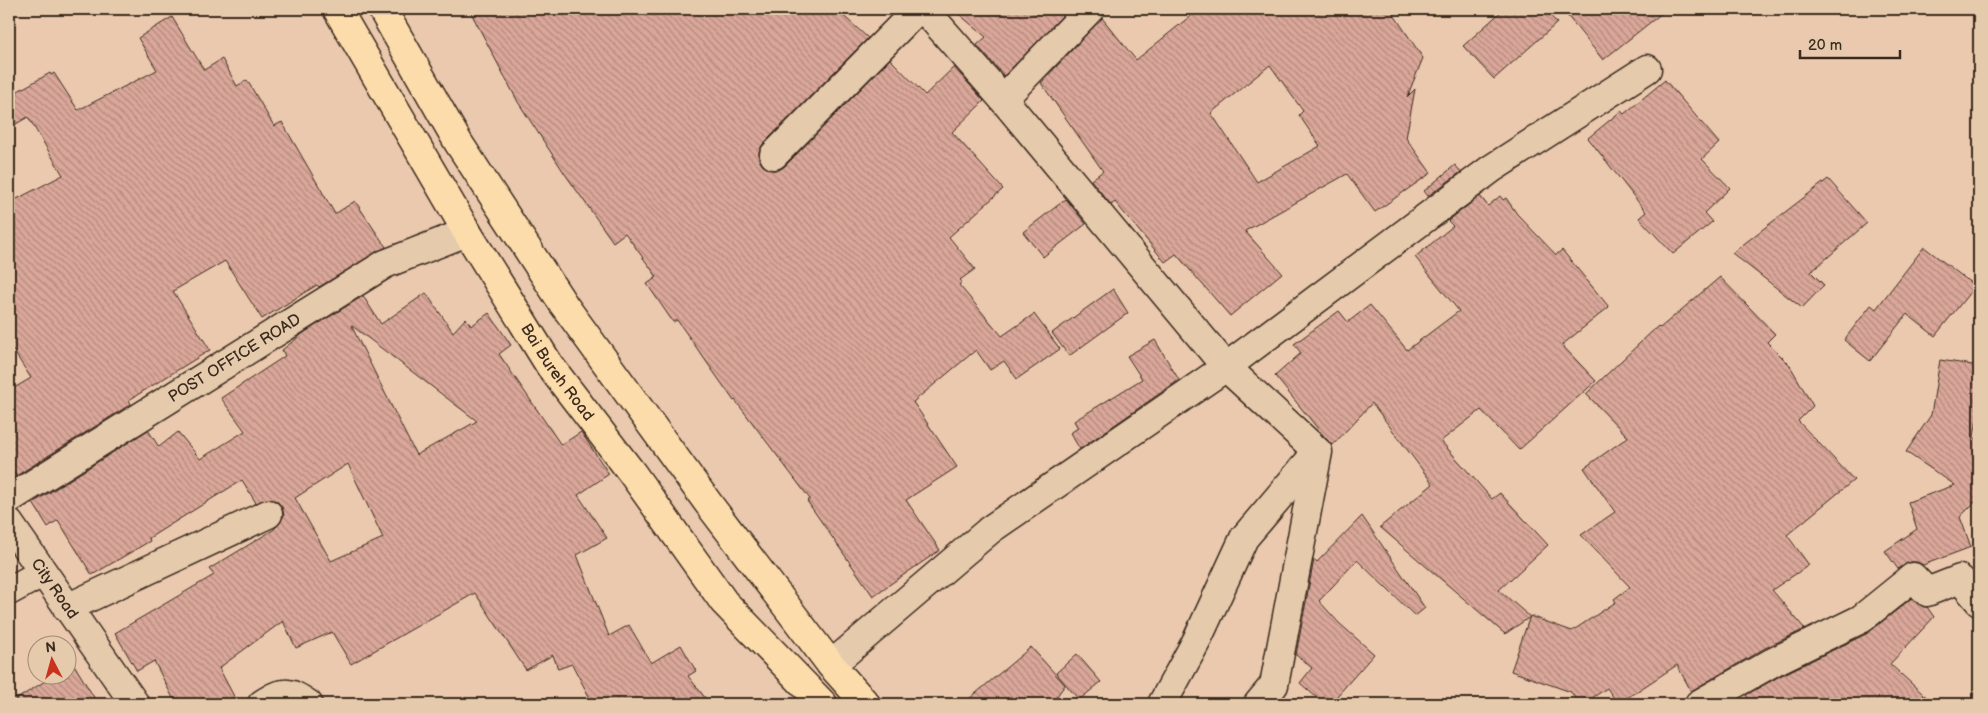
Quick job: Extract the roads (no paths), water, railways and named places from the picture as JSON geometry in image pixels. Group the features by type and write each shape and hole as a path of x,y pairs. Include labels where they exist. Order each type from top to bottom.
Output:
{"highway":[{"name":"Bai Bureh Road","path":"337,9 467,232 550,366 632,473 724,602 823,704"},
{"path":"382,9 458,142 564,305 711,508 831,665 866,704"}],"street":[{"path":"774,155 918,9"},
{"path":"924,9 1003,99 1226,367 1318,452"},
{"path":"1003,99 1090,9"},
{"path":"831,665 991,529 1226,367 1491,169 1646,69"},
{"name":"POST OFFICE ROAD","path":"9,499 385,264 467,232"},
{"path":"1162,704 1196,642 1244,538 1318,452"},
{"path":"1258,704 1274,685 1318,452"},
{"path":"67,608 268,514"},
{"name":"City Road","path":"9,523 135,704"},
{"path":"9,591 42,573"},
{"path":"1699,704 1773,662 1861,619 1913,577 1927,592 1960,579 1979,601"},
{"path":"262,704 277,694 293,694 308,704"}]}
